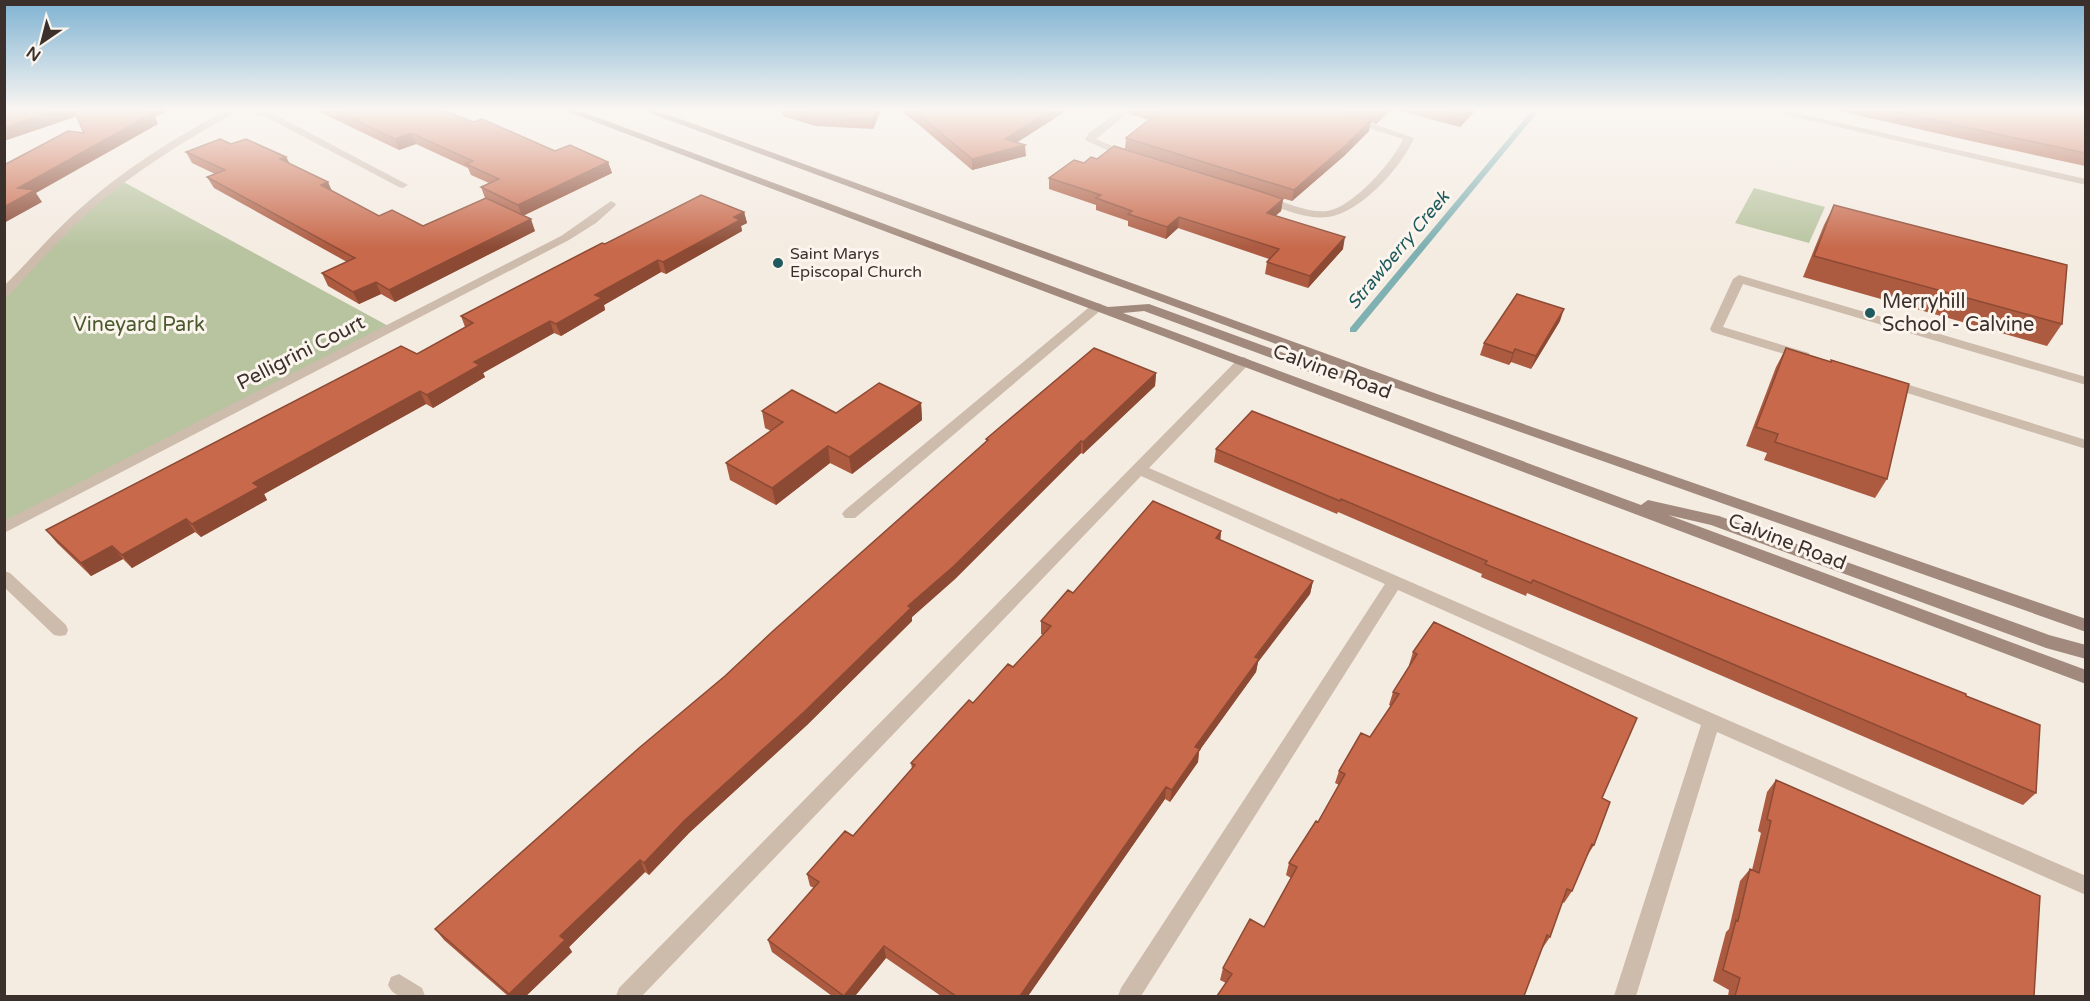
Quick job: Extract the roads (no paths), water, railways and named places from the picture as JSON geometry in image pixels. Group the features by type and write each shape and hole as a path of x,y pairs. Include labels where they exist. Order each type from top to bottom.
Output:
{"main road":[{"name":"Calvine Road","path":"690,155 2085,677"},
{"name":"Calvine Road","path":"769,155 1377,377 2085,626"},
{"path":"1102,308 1145,307 1328,374 1377,377"},
{"path":"1615,500 1675,509 1714,520 2046,641 2085,652"}],"street":[{"path":"4,293 10,281 86,208 155,155"},
{"path":"346,155 403,184"},
{"path":"1122,155 1136,160"},
{"path":"1257,196 1302,210 1329,214 1343,208 1382,179 1400,155"},
{"path":"1966,155 2085,182"},
{"name":"Pelligrini Court","path":"4,528 565,238 592,220 610,204"},
{"path":"1817,360 1716,329 1739,279 2085,381"},
{"path":"850,514 1102,308"},
{"path":"627,996 1244,361"},
{"path":"1873,378 2085,445"},
{"path":"1140,470 2085,886"},
{"path":"4,577 60,630"},
{"path":"1128,996 1395,582"},
{"path":"1625,996 1711,721"}],"waterway":[{"name":"Strawberry Creek","path":"1353,330 1499,155"}],"place":[{"name":"Saint Marys Episcopal Church","path":"778,263"},
{"name":"Merryhill School - Calvine","path":"1870,313"}],"park label":[{"name":"Vineyard Park","path":"139,325"}]}
